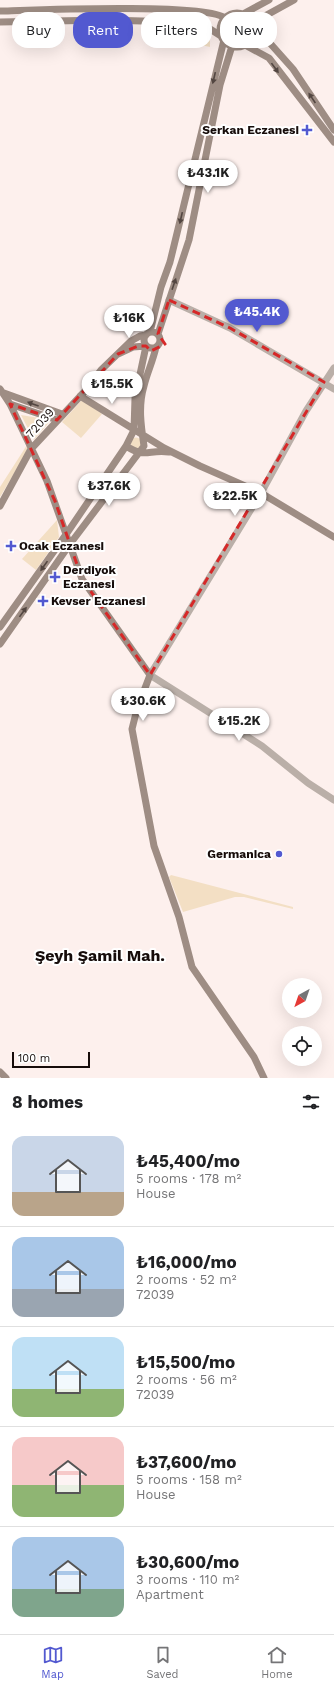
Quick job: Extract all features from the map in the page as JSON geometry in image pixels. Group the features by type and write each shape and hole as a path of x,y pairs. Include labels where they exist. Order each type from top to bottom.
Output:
{"main road":[{"path":"247,12 269,0"},
{"path":"272,12 294,0"},
{"path":"0,11 162,9 190,10 220,15"},
{"path":"0,22 107,20 177,22 210,29 220,36"},
{"path":"0,627 67,533 126,446 134,430 135,398 146,346 144,340 148,333 170,262 220,47"},
{"path":"0,644 70,544 144,446 140,412 142,398 156,347 161,341 158,334 189,240 220,85 231,48"},
{"path":"250,48 269,58 334,142"},
{"path":"274,48 292,69 334,130"},
{"path":"148,333 158,334"},
{"name":"72039","path":"0,506 31,449 80,396 101,370 131,341 148,333"},
{"path":"118,354 134,347 146,346 151,349 156,347"},
{"path":"2,391 10,404 50,488 82,579 150,675 136,709 132,729 157,856 179,917 192,967 254,1057 264,1078"},
{"path":"2,391 62,414"},
{"path":"80,396 134,430 175,453 261,493 334,537"},
{"path":"10,404 57,420"},
{"path":"126,446 138,453 157,451 175,453"},
{"path":"0,1072 6,1078"}],"street":[{"path":"169,300 230,328 334,389"},
{"path":"334,368 303,415 261,493 150,675 262,746 308,782 334,800"}],"highlighted area":[{"path":"169,300 230,328 324,382 150,675 82,579 55,501 10,404 57,420 118,354 138,346 146,346 151,351 165,344 158,334"}],"shaded area":[{"path":"81,401 85,401 102,414 81,438 62,422"},
{"path":"21,415 51,420 34,440"},
{"path":"136,437 140,439 142,443 140,447 136,449 132,447 130,443 132,439"},
{"path":"27,445 28,450 0,497 0,487"},
{"path":"57,520 59,537 36,570 22,559"},
{"path":"171,875 293,907 293,909 244,897 235,897 183,912 169,877"}],"place":[{"name":"Serkan Eczanesi","path":"307,130"},
{"name":"Ocak Eczanesi","path":"11,546"},
{"name":"Derdiyok Eczanesi","path":"55,577"},
{"name":"Kevser Eczanesi","path":"43,601"},
{"name":"Germanica","path":"279,854"}],"district":[{"name":"Şeyh Şamil Mah.","path":"100,955"}]}
